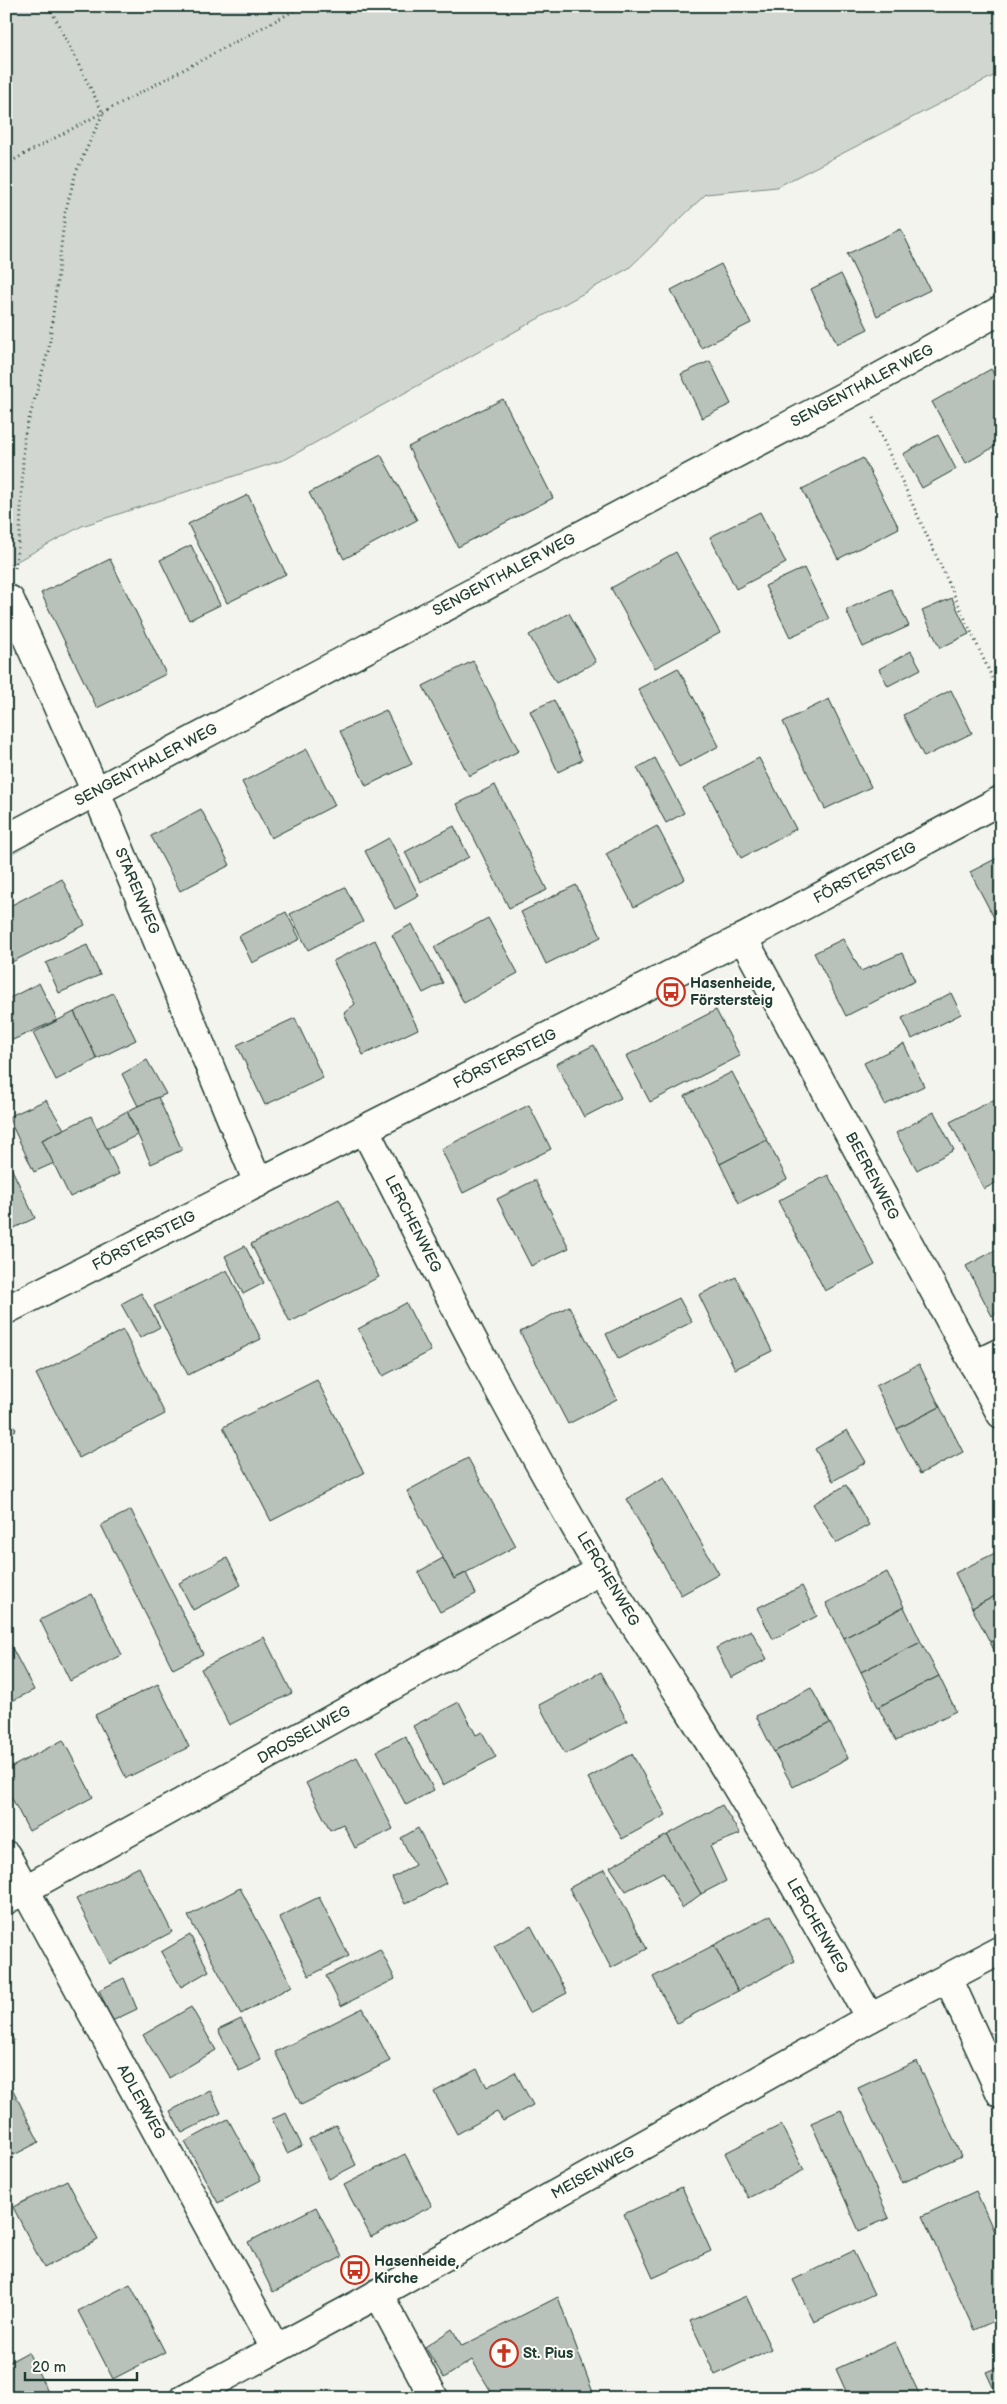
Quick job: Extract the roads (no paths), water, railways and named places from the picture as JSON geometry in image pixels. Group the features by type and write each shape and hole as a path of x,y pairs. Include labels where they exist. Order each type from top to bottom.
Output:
{"street":[{"name":"SENGENTHALER WEG","path":"6,839 860,388 1001,310"},
{"name":"STARENWEG","path":"10,600 96,792 258,1183"},
{"name":"FÖRSTERSTEIG","path":"6,1310 743,938 1001,800"},
{"name":"BEERENWEG","path":"743,938 1001,1414"},
{"name":"LERCHENWEG","path":"365,1130 440,1278 601,1570 689,1709 870,2018"},
{"path":"974,1366 1001,1352"},
{"name":"DROSSELWEG","path":"16,1895 601,1570"},
{"name":"ADLERWEG","path":"6,1855 16,1895 275,2348"},
{"name":"MEISENWEG","path":"185,2398 378,2293 870,2018 1001,1950"},
{"path":"948,1978 1001,2094"},
{"path":"378,2293 434,2398"}],"place":[{"name":"Hasenheide, Förstersteig","path":"671,992"},
{"name":"Hasenheide, Kirche","path":"355,2270"},
{"name":"St. Pius","path":"504,2353"}]}
